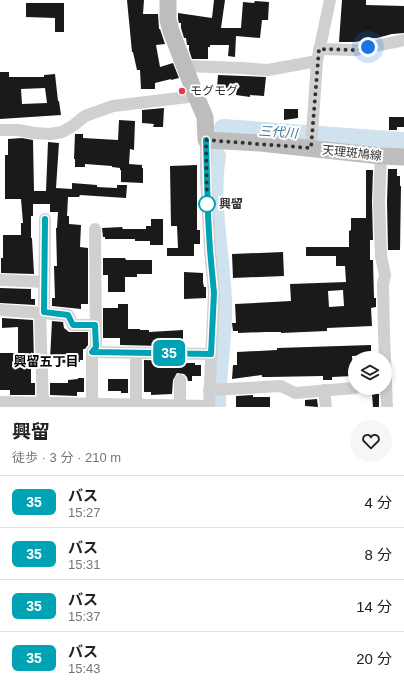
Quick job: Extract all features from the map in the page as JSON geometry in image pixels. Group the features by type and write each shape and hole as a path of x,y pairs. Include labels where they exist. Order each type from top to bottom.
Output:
{"main road":[{"path":"168,0 168,20 184,66 205,117 206,140"},
{"name":"天理斑鳩線","path":"206,140 312,139 381,156 404,158"}],"street":[{"path":"312,139 318,55 330,0"},
{"path":"184,66 268,70 318,55 356,50 404,40"},
{"path":"0,130 18,130 50,134 62,132 74,125 84,116 113,106 196,96"},
{"path":"0,402 136,406 209,406 216,389 211,354 214,293 209,243 206,140"},
{"path":"381,156 379,202 381,256 385,275 385,351"},
{"path":"43,404 42,312 45,219"},
{"path":"92,405 92,352 96,347 95,229"},
{"path":"0,280 44,282"},
{"path":"0,310 68,315 73,325 95,325"},
{"path":"92,352 211,354"},
{"path":"136,353 136,406"},
{"path":"180,380 180,406"},
{"path":"216,389 281,386 295,392 348,388"},
{"path":"324,390 326,407"},
{"path":"386,395 387,407"}],"building":[{"path":"127,0 144,0 143,14 158,14 159,29 165,44 156,45 160,67 173,63 179,78 155,83 155,89 141,89 140,70 137,70 132,52"},
{"path":"214,0 225,0 221,28 241,28 243,2 269,2 268,20 262,20 260,38 236,36 235,57 228,56 229,45 210,45 210,47 208,47 208,59 192,59 189,45 187,45 186,38 184,38 181,23 179,23 178,13 212,18"},
{"path":"342,0 366,0 366,5 404,6 404,33 355,42 339,42"},
{"path":"26,3 64,3 64,32 55,32 55,18 26,17"},
{"path":"0,72 9,72 9,77 44,77 44,75 55,74 61,115 0,119","holes":["45,88 47,103 22,104 21,89"]},
{"path":"218,75 266,77 264,96 250,95 250,97 236,95 237,88 217,88"},
{"path":"164,108 163,127 153,127 154,124 142,123 142,110"},
{"path":"284,109 298,109 298,118 284,120"},
{"path":"389,117 404,117 404,127 397,127 397,130 389,130"},
{"path":"119,120 135,121 134,150 130,149 129,164 142,165 143,183 121,182 120,168 112,166 85,164 85,167 75,167 75,134 83,134 83,138 118,140"},
{"path":"22,138 33,140 34,191 46,191 48,142 59,143 56,188 72,189 72,183 97,185 97,187 117,188 117,185 127,185 126,198 80,195 79,197 68,197 67,216 69,216 69,224 81,225 80,247 88,248 88,304 81,304 81,309 52,306 52,298 55,298 54,266 57,266 56,228 58,212 50,212 50,204 33,204 33,216 31,216 31,238 34,274 1,273 1,258 3,258 3,235 21,235 21,223 23,223 21,199 5,199 5,155 8,155 8,139"},
{"path":"197,165 197,230 200,230 200,244 194,244 194,256 167,256 167,248 178,248 177,226 171,226 170,166"},
{"path":"388,169 397,169 397,176 400,176 400,250 388,250"},
{"path":"366,170 373,170 373,240 370,240 370,260 373,260 374,298 376,298 376,307 371,308 372,326 327,328 327,331 281,333 238,333 238,331 233,331 232,323 236,323 235,304 291,301 290,284 346,282 345,266 336,266 336,256 306,256 306,247 349,247 351,218 366,218","holes":["343,290 344,306 329,307 328,291"]},
{"path":"151,219 163,219 163,245 150,245 150,241 135,241 135,239 105,239 105,237 103,237 102,228 122,227 123,229 146,229 146,226 151,226"},
{"path":"283,252 284,276 233,278 232,254"},
{"path":"103,258 152,260 152,274 137,274 137,277 125,277 125,292 108,292 108,275 103,275"},
{"path":"184,272 203,273 204,287 206,287 206,298 184,299"},
{"path":"0,288 31,289 31,299 35,299 35,305 0,303"},
{"path":"118,304 128,304 128,329 149,330 149,332 183,330 183,342 159,343 159,346 120,345 120,338 103,338 103,308 118,308"},
{"path":"2,318 33,320 34,363 31,363 31,383 35,383 35,395 10,395 10,390 0,390 0,353 18,353 18,327 2,328"},
{"path":"52,321 63,322 64,328 69,332 88,332 88,345 85,349 83,349 83,360 80,360 80,362 58,363 58,359 50,359"},
{"path":"371,345 371,351 348,351 348,376 332,377 332,380 323,380 323,376 262,377 262,375 232,379 233,365 237,365 237,352 277,350 277,348"},
{"path":"144,360 183,361 184,363 195,363 195,365 201,365 201,376 192,376 192,381 188,381 184,374 177,373 173,380 172,394 151,395 151,392 144,392"},
{"path":"84,378 84,392 77,392 77,396 50,395 50,383 68,383 68,380"},
{"path":"108,379 128,379 128,393 121,393 121,391 108,391"},
{"path":"253,395 253,397 270,397 270,407 236,407 236,396"},
{"path":"372,395 379,395 379,407 373,407"},
{"path":"317,399 318,407 305,406 305,400"}],"waterway":[{"path":"212,125 213,127 223,128"},
{"name":"三代川","path":"223,128 404,141"},
{"name":"三代川","path":"217,156 214,192 222,286 223,317 217,407"}],"bus line":[{"name":"35","path":"45,219 44,312 68,315 73,325 95,325 96,347 92,352 211,354 214,293 206,178 206,140"}],"place":[{"name":"モグモグ","path":"182,91"},
{"name":"興留","path":"207,204"}],"district":[{"name":"興留五丁目","path":"46,361"}],"route":[{"path":"207,204 206,140 311,148 319,49 356,50 368,47"}]}
